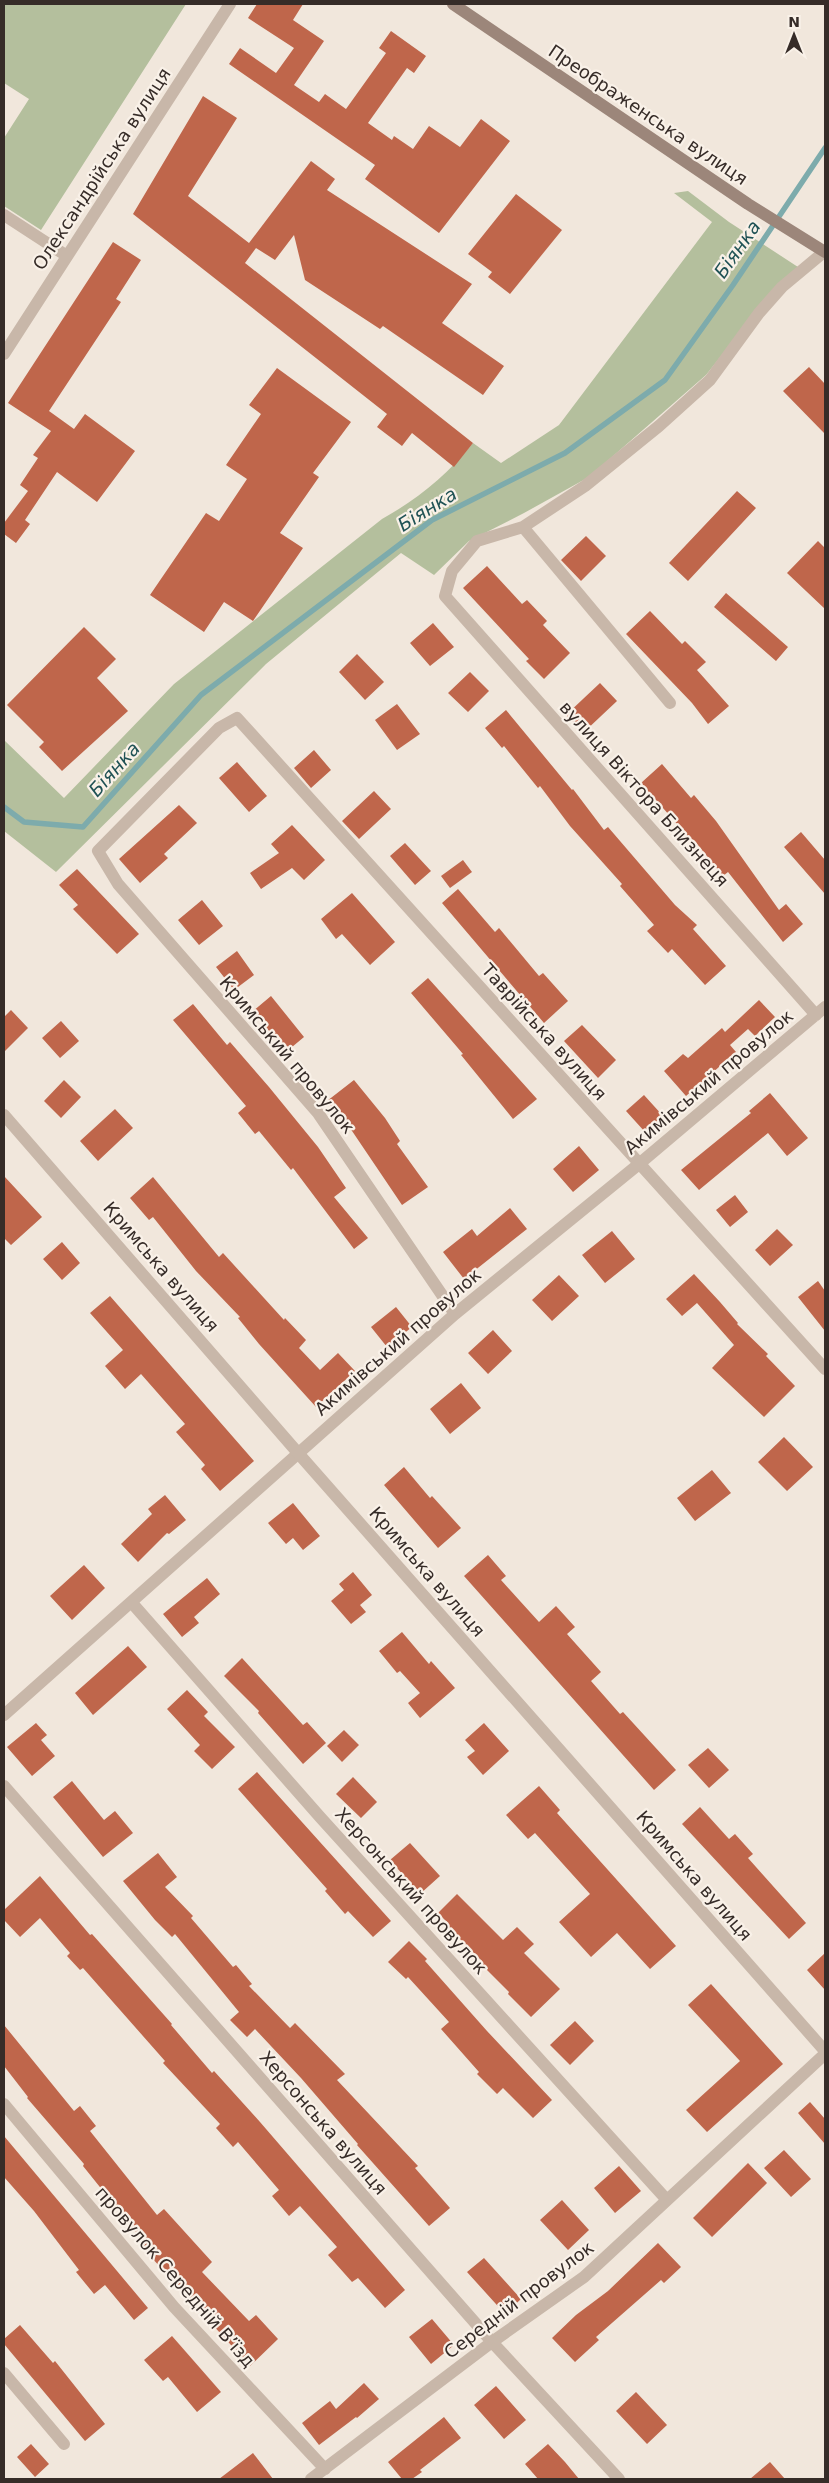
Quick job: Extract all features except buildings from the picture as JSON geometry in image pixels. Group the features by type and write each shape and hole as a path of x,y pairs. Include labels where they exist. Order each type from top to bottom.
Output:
{"main road":[{"name":"Преображенська вулиця","path":"453,4 748,204 825,252"}],"street":[{"name":"Олександрійська вулиця","path":"4,354 230,4"},
{"path":"4,215 67,256"},
{"path":"670,703 523,527 585,486 659,426 710,380 759,313 782,287 825,252"},
{"name":"вулиця Віктора Близнеця","path":"523,527 477,541 452,571 445,596 821,1011"},
{"name":"Таврійська вулиця","path":"98,851 219,728 237,718 639,1164 824,1363"},
{"name":"Кримський провулок","path":"98,851 118,884 318,1113 455,1314"},
{"name":"Акимівський провулок","path":"4,1715 455,1314 639,1164 821,1011"},
{"name":"Кримська вулиця","path":"4,1115 298,1453 825,2050"},
{"name":"Херсонський провулок","path":"132,1603 320,1817 667,2200"},
{"name":"Херсонська вулиця","path":"4,1786 492,2342 619,2479"},
{"name":"Середній провулок","path":"311,2479 492,2342 584,2277 825,2054"},
{"name":"провулок Середній Вʼїзд","path":"4,2106 174,2307 325,2469"},
{"path":"4,2373 64,2444"}],"green space":[{"path":"4,4 186,4 41,230 4,206 4,138 29,99 4,83"},
{"path":"688,191 729,222 798,267 779,283 706,375 589,477 469,541 434,575 401,553 266,664 56,872 4,831 4,740 64,798 174,684 382,519 431,486 453,466 473,443 501,463 559,425 712,222 674,193"}],"waterway":[{"name":"Біянка","path":"4,807 24,822 83,827 201,695 432,520 565,453 665,380 733,285 825,148"}]}
